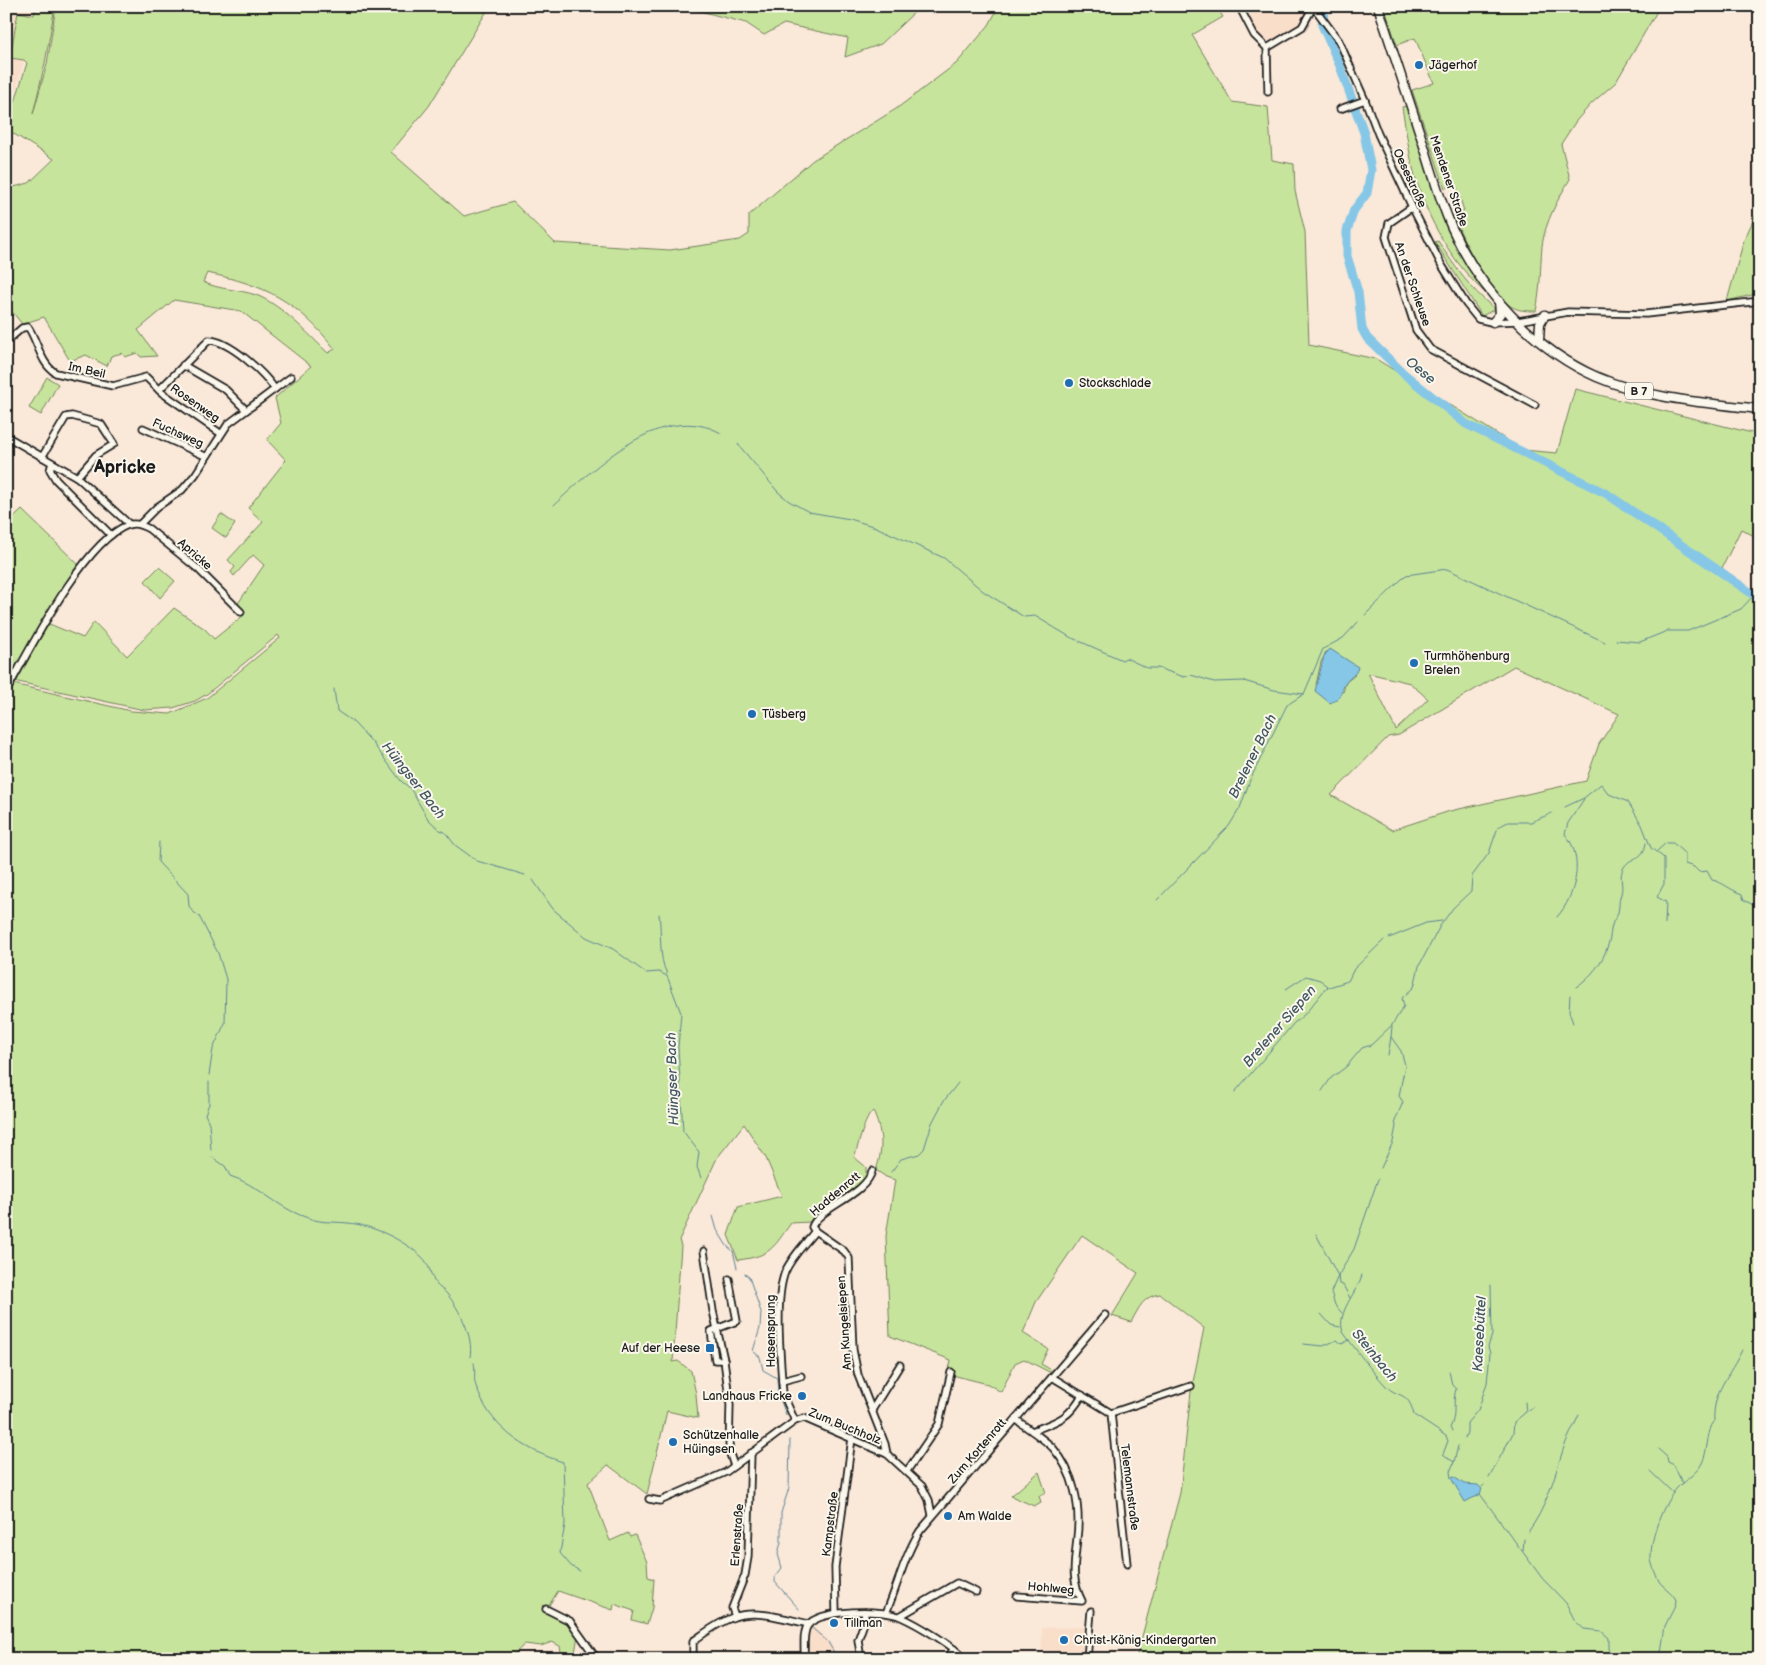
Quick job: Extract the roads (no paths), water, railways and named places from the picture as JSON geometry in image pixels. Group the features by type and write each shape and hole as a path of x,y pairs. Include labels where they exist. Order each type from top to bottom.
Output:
{"main road":[{"name":"Mendener Straße","path":"1378,6 1452,228 1474,269 1518,321 1539,340"},
{"path":"1493,322 1500,314 1499,300"},
{"path":"1539,340 1540,323 1545,315"},
{"name":"B 7","path":"1539,340 1580,368 1632,389 1663,397 1760,409"}],"street":[{"path":"1239,6 1254,35 1266,48 1268,92"},
{"path":"1266,48 1302,27 1313,6"},
{"name":"Oesestraße","path":"1313,6 1339,41 1366,100 1378,134 1412,207 1466,304 1478,319 1493,322 1518,321 1568,312 1646,314 1760,301"},
{"path":"1340,109 1366,100"},
{"name":"An der Schleuse","path":"1412,207 1389,223 1386,237 1416,330 1430,349 1535,405"},
{"name":"Im Beil","path":"6,342 22,328 28,327 44,359 51,370 56,373 113,386 146,377 159,390"},
{"path":"159,390 209,340 227,348 253,365 275,389"},
{"path":"183,365 226,390 246,409"},
{"path":"6,692 56,603 76,575 111,535 129,524 140,524 157,506 182,490 195,475 220,432 246,409 291,377"},
{"name":"Rosenweg","path":"159,390 220,432"},
{"path":"42,456 66,417 72,416 101,424 114,444 96,455 77,477"},
{"name":"Fuchsweg","path":"143,428 205,456"},
{"path":"6,436 77,477 129,524"},
{"path":"52,463 50,470 56,480 111,535"},
{"name":"Apricke","path":"140,524 183,556 241,612"},
{"name":"Haddenrott","path":"816,1231 812,1227 818,1218 844,1202 870,1177 872,1171"},
{"name":"Hasensprung","path":"795,1420 784,1394 782,1381 781,1289 785,1273 792,1258 816,1231"},
{"name":"Am Kungelsiepen","path":"816,1231 844,1251 849,1258 853,1350 858,1375 887,1454"},
{"path":"704,1251 724,1360 730,1405 729,1451 734,1466"},
{"path":"717,1328 737,1321 729,1279"},
{"name":"Zum Kortenrott","path":"886,1612 900,1579 909,1549 932,1515 1017,1420 1105,1315"},
{"path":"872,1410 900,1365"},
{"path":"907,1471 939,1424 951,1372"},
{"name":"Hasensprung","path":"782,1381 801,1376"},
{"path":"1052,1378 1111,1413 1191,1386"},
{"path":"1017,1420 1032,1431 1063,1419 1070,1414 1082,1395"},
{"name":"Telemannstraße","path":"1111,1413 1127,1564"},
{"name":"Zum Buchholz","path":"649,1499 660,1501 681,1493 734,1466 795,1420 807,1418 887,1454 907,1471 926,1492 932,1515"},
{"name":"Hohlweg","path":"1017,1596 1082,1601 1073,1575 1078,1514 1072,1483 1061,1459 1051,1447 1032,1431"},
{"name":"Kampstraße","path":"836,1613 835,1567 852,1438"},
{"name":"Erlenstraße","path":"735,1616 732,1608 745,1575 748,1557 751,1453"},
{"path":"900,1616 957,1584 976,1592"},
{"path":"546,1609 570,1621 597,1659"},
{"path":"1087,1659 1091,1610"},
{"path":"861,1659 858,1640 864,1623 865,1612"},
{"path":"804,1659 806,1630 808,1624 814,1619 836,1613 865,1612 886,1612 900,1616 954,1649 965,1659"},
{"path":"693,1659 693,1642 735,1616 746,1614 777,1617 808,1624"},
{"path":"946,1659 954,1649"}],"water":[{"path":"1330,649 1358,667 1345,684 1339,697 1330,703 1315,691 1324,656"},
{"path":"1454,1477 1464,1484 1478,1485 1482,1489 1480,1494 1465,1502 1451,1478"}],"waterway":[{"name":"Oese","path":"1325,6 1322,25 1340,66 1364,133 1371,170 1367,193 1354,210 1347,231 1347,256 1358,292 1362,329 1367,338 1403,373 1466,424 1607,494 1760,599"},
{"path":"554,505 609,457 630,443 653,432 676,425 699,425 721,433"},
{"path":"737,443 778,492 789,501 809,512 850,519 876,527 944,558 983,591 1024,617 1035,616 1070,637 1122,660 1126,658 1147,668 1158,668 1184,677 1191,675 1214,682 1244,681 1274,690 1304,694"},
{"name":"Brelener Bach","path":"1365,615 1406,575 1447,569 1605,642"},
{"name":"Brelener Bach","path":"1616,640 1640,642 1667,631 1688,631 1741,609 1754,595"},
{"name":"Brelener Bach","path":"1157,900 1229,826 1240,808 1250,780 1287,705 1304,694 1323,649 1343,638 1358,622"},
{"name":"Hüingser Bach","path":"334,689 337,711 353,722 372,742 401,781 410,788 428,819 445,832 455,845 477,861 525,875"},
{"path":"1565,807 1584,798 1601,784 1609,794 1628,802 1642,825 1651,848 1664,858 1664,884 1657,897 1666,902 1665,924"},
{"path":"1557,917 1569,898 1576,876 1575,854 1565,834 1568,823 1584,799"},
{"name":"Brelener Siepen","path":"1322,1091 1331,1078 1346,1067 1362,1048 1371,1045 1392,1025 1404,1006 1402,998 1414,987 1419,966 1440,926 1453,908 1471,891 1472,876 1489,853 1498,827 1508,822 1531,822 1552,813"},
{"path":"159,842 158,862 188,894 189,906 199,916 218,953 226,979 225,1023 213,1049 209,1075"},
{"path":"1576,987 1587,979 1600,963 1606,951 1612,925 1618,913 1622,891 1622,870 1627,863 1640,856 1645,849 1646,843"},
{"path":"1657,851 1666,843 1673,843 1685,854 1685,864 1694,867 1699,872 1707,871 1712,880 1720,882 1742,894 1744,900 1755,906 1760,916"},
{"name":"Hüingser Bach","path":"533,880 553,909 586,937 613,949 646,973 659,972 667,976 681,1013 678,1047 683,1131 699,1152 697,1167 701,1178"},
{"name":"Hüingser Bach","path":"659,914 661,953 667,974"},
{"name":"Brelener Siepen","path":"1389,938 1426,923 1442,921"},
{"name":"Brelener Siepen","path":"1235,1092 1326,988 1348,981 1354,969 1384,940"},
{"path":"1286,989 1306,976 1320,980 1328,986"},
{"path":"1570,995 1569,1012 1573,1023"},
{"path":"1381,1168 1393,1142 1395,1121 1403,1102 1399,1096 1405,1065 1401,1051 1391,1037 1392,1026"},
{"path":"1388,1055 1391,1037"},
{"path":"209,1082 209,1104 205,1114 209,1123 211,1150"},
{"path":"891,1172 901,1159 919,1154 924,1149 932,1123 943,1102 958,1083"},
{"path":"212,1157 225,1166 230,1176 248,1184 291,1211 319,1221 358,1224 378,1230 415,1251 425,1260 436,1284 447,1294 457,1308 468,1332 471,1349 470,1357"},
{"path":"1342,1313 1335,1305 1331,1292 1354,1249 1378,1179"},
{"path":"1754,1228 1760,1208"},
{"name":"Hüingser Bach","path":"713,1216 717,1230 727,1246 733,1251 737,1268"},
{"path":"1316,1234 1338,1276 1339,1284 1343,1285 1350,1298"},
{"name":"Hüingser Bach","path":"745,1274 749,1277 761,1312 760,1328 753,1351 760,1357 763,1370 777,1378 778,1393 786,1415"},
{"name":"Steinbach","path":"1362,1275 1342,1317 1343,1332 1386,1386 1406,1398 1412,1407 1414,1415 1446,1436 1448,1441 1443,1454 1454,1462 1450,1472 1451,1478"},
{"name":"Kaesebüttel","path":"1465,1438 1467,1423 1478,1410 1487,1383 1490,1353 1488,1347 1492,1335 1491,1285"},
{"path":"1321,1314 1331,1325 1340,1327"},
{"path":"1303,1344 1323,1346 1337,1340 1342,1344 1349,1340"},
{"path":"1671,1659 1661,1652 1665,1626 1676,1600 1660,1583 1652,1565 1651,1558 1655,1530 1671,1495 1701,1465 1710,1430 1714,1422 1714,1411 1719,1392 1742,1350"},
{"path":"474,1363 476,1386 489,1413 509,1434 521,1443 534,1451 563,1462 565,1524 560,1553 571,1566 580,1571"},
{"path":"1449,1371 1452,1385 1456,1389 1450,1428 1452,1431"},
{"path":"1489,1478 1513,1433 1514,1422 1526,1412 1525,1402"},
{"path":"1526,1412 1534,1406"},
{"path":"1528,1532 1545,1503 1565,1446 1579,1415"},
{"name":"Hüingser Bach","path":"790,1440 789,1488 781,1513 781,1542 778,1554 782,1568 775,1577 775,1582 799,1609"},
{"name":"Kaesebüttel","path":"1454,1462 1458,1446"},
{"path":"1658,1449 1667,1457 1668,1462 1674,1465 1682,1483"},
{"path":"1650,1471 1673,1493"},
{"name":"Steinbach","path":"1480,1494 1542,1578 1566,1603 1575,1621 1584,1629 1601,1631 1609,1638 1609,1649 1615,1659"},
{"path":"1523,1551 1524,1539"},
{"name":"Hüingser Bach","path":"812,1628 828,1642 837,1658"}],"place":[{"name":"Jägerhof","path":"1419,65"},
{"name":"Stockschlade","path":"1069,383"},
{"name":"Turmhöhenburg Brelen","path":"1414,663"},
{"name":"Tüsberg","path":"752,714"},
{"name":"Auf der Heese","path":"710,1348"},
{"name":"Landhaus Fricke","path":"802,1396"},
{"name":"Schützenhalle Hüingsen","path":"673,1442"},
{"name":"Am Walde","path":"948,1516"},
{"name":"Tillman","path":"834,1623"},
{"name":"Christ-König-Kindergarten","path":"1064,1640"}],"district":[{"name":"Apricke","path":"125,467"}]}
